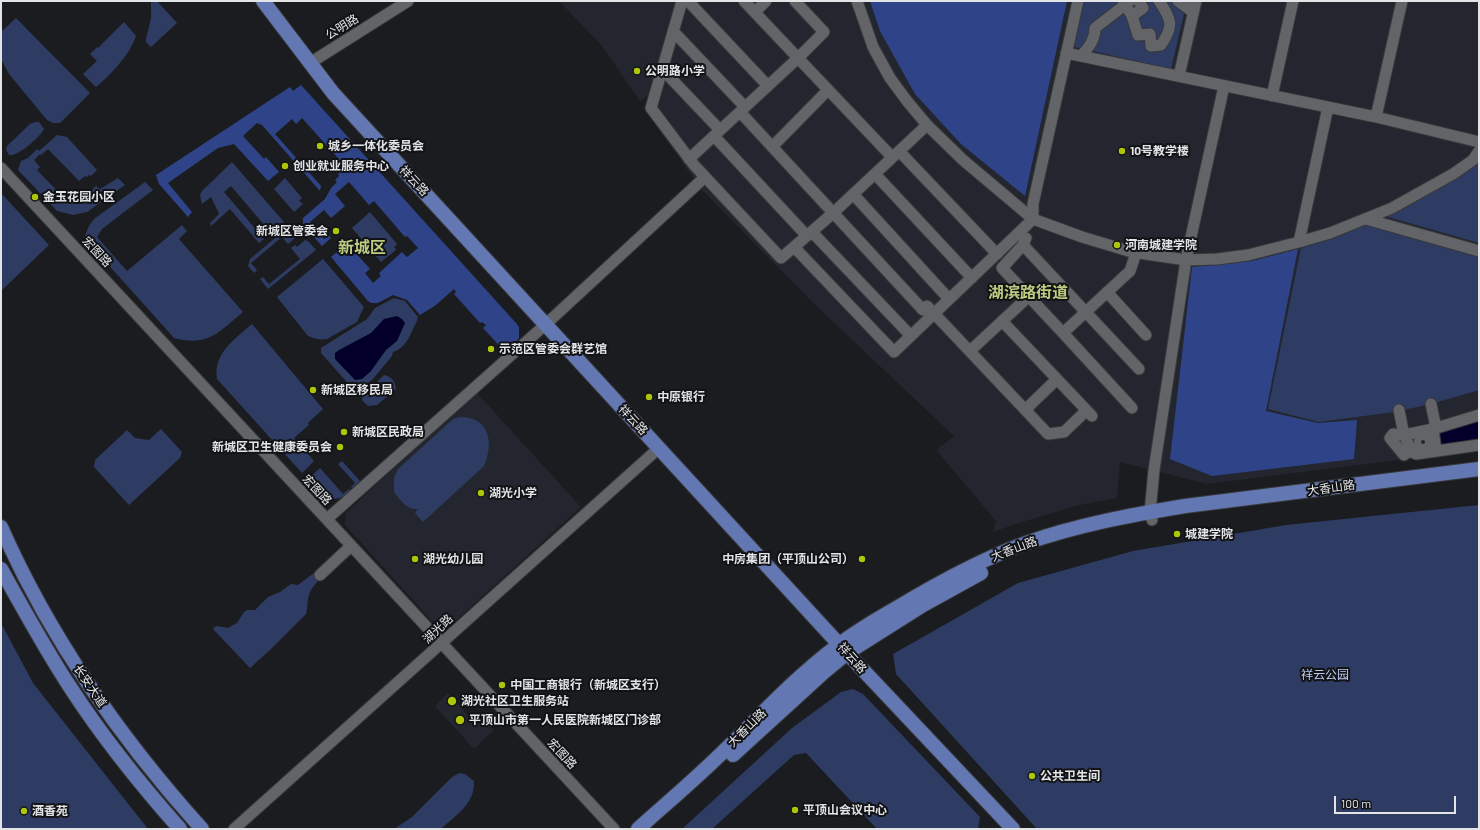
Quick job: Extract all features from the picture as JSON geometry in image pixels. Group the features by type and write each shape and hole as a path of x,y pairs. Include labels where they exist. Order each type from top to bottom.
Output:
{"main road":[{"name":"祥云路","path":"264,1 333,93 1008,828"},
{"name":"大香山路","path":"638,829 727,748 760,714 816,663 843,648 879,632 942,594 1010,559 1082,535 1185,506 1479,469"},
{"name":"大香山路","path":"1151,516 1289,503 1479,478"},
{"name":"长安大道","path":"1,527 12,553 46,617 86,679 146,764 202,829"},
{"name":"长安大道","path":"1,569 37,634 72,691 112,747 180,829"},
{"name":"大香山路","path":"651,829 824,672 843,648"}],"street":[{"name":"公明路","path":"310,63 408,1"},
{"path":"682,1 651,108 689,159 781,258 832,214 927,125"},
{"path":"688,1 768,86"},
{"path":"744,1 828,90 896,154 997,254"},
{"path":"755,12 766,1"},
{"path":"689,159 743,110 824,32 795,1"},
{"path":"857,1 873,47 890,78 927,125 963,160 1033,219 1088,239 1136,253 1186,260 1217,259 1248,255 1330,233 1392,208 1453,174 1474,160 1479,151"},
{"path":"1078,1 1033,204 1033,219 1023,245 1002,268 1132,408"},
{"path":"1133,2 1132,16 1138,35 1150,34 1151,46 1161,45 1169,33 1170,22 1166,11 1158,1 1152,1"},
{"path":"1178,1 1193,12"},
{"path":"1178,76 1196,1"},
{"path":"1272,96 1293,1"},
{"path":"1376,117 1402,1"},
{"path":"1081,56 1090,46 1095,37 1095,28 1133,2"},
{"path":"673,31 743,110 772,147 832,214 923,310 927,306 1048,434 1064,432 1089,414 1002,321"},
{"path":"1066,53 1376,117 1479,142"},
{"path":"663,70 717,133 810,234 911,336"},
{"path":"1151,516 1154,470 1186,260 1224,86"},
{"path":"772,147 828,90"},
{"path":"1299,242 1328,107"},
{"name":"宏图路","path":"1,168 614,829"},
{"path":"875,174 972,278"},
{"path":"327,520 545,325 705,177"},
{"path":"853,194 949,299"},
{"path":"794,247 894,352 1033,219"},
{"path":"1366,219 1479,251"},
{"path":"1023,245 1139,369"},
{"path":"1063,334 1130,271 1136,253"},
{"path":"1107,292 1146,335"},
{"path":"970,352 1028,297"},
{"path":"1025,410 1057,379"},
{"path":"1423,441 1431,404"},
{"path":"1400,410 1423,441 1479,445"},
{"path":"1423,441 1479,415"},
{"name":"湖光路","path":"234,829 659,448"},
{"path":"320,575 351,546"}],"shaded area":[{"name":"河南城建学院","path":"559,1 1479,1 1479,450 1207,484 1120,462 1117,498 1080,505 993,532 996,521 936,450 954,436 812,302 700,188 647,111 649,95 640,101 602,46"},
{"path":"870,1 1067,1 1025,196 961,144 915,94 880,31"},
{"path":"301,85 516,323 519,327 519,338 506,353 483,328 486,325 482,322 480,323 454,294 456,292 454,289 436,305 420,315 407,300 393,295 378,303 371,303 368,301 331,257 347,243 370,269 365,273 373,283 381,276 379,273 402,252 407,257 418,248 407,236 405,237 374,201 369,205 349,182 335,194 345,206 331,218 324,210 310,222 324,239 329,235 331,238 322,246 303,225 303,218 325,199 331,188 337,182 335,180 339,176 338,174 346,167 302,118 296,124 292,119 275,134 321,186 320,191 262,125 257,123 243,136 264,159 266,157 279,172 268,181 234,144 218,148 168,183 192,212 188,217 159,184 156,175 290,87 293,91"},
{"path":"1298,249 1266,411 1318,423 1357,420 1354,459 1212,476 1170,459 1192,267 1252,261"},
{"path":"397,316 405,323 397,341 386,350 371,371 362,379 355,380 335,359 335,353 371,333 384,319"},
{"name":"湖光小学","path":"477,393 581,507 454,622 432,621 345,525 346,513"},
{"path":"1479,418 1479,442 1439,448 1435,431"},
{"name":"平顶山市第一人民医院新城区门诊部","path":"448,693 475,723 482,717 494,730 474,749 435,706"}],"green space":[{"path":"151,1 157,1 177,23 151,47 146,42 146,39 151,18"},
{"path":"1081,1 1187,1 1171,69 1070,46"},
{"path":"16,18 90,93 60,123 53,123 47,120 9,74 1,59 1,32"},
{"path":"124,22 136,36 133,43 119,64 96,87 83,74 97,61 90,54"},
{"path":"39,122 44,129 42,132 23,150 13,155 9,155 6,150 7,146 30,124"},
{"path":"57,135 67,137 97,170 91,176 85,176 79,181 48,149 41,155 40,154 34,160 40,167 37,170 64,198 68,194 78,204 96,186 100,189 118,178 125,185 87,212 73,215 57,211 18,170 21,161 28,158 37,149 39,151"},
{"path":"1479,160 1479,243 1385,216"},
{"path":"232,162 284,222 271,233 231,186 224,192 264,239 259,243 230,209 211,226 210,223 219,214 211,197 202,204 200,195 202,191"},
{"path":"285,178 302,198 299,201 303,204 294,212 274,189"},
{"path":"145,182 153,190 102,229 97,237 127,271 182,225 187,231 179,239 243,312 227,326 212,336 196,341 174,338 87,241 85,235 94,219"},
{"path":"1,193 49,245 1,291"},
{"path":"370,212 397,244 394,247 396,250 381,262 352,228"},
{"path":"293,223 301,233 288,244 282,237 251,263 257,270 254,273 248,266 250,259"},
{"path":"1368,224 1479,256 1479,390 1431,404 1394,412 1319,422 1268,409 1301,248 1333,238"},
{"path":"305,240 309,242 316,250 268,289 260,279 263,277 269,284 300,259 291,248 295,245 297,247"},
{"path":"323,259 364,307 357,322 327,339 315,339 308,336 277,297"},
{"path":"394,298 405,301 418,317 417,321 402,347 393,352 392,356 372,380 359,390 353,389 321,353 321,348 367,319 375,308"},
{"path":"252,324 323,409 308,423 309,425 294,438 314,461 302,473 217,379 218,362 222,354 232,341"},
{"path":"384,375 393,380 396,389 377,405 368,406 362,400 363,395"},
{"path":"460,417 478,421 487,433 489,449 484,466 423,522 415,513 418,509 408,507 394,492 394,478 398,469 453,419"},
{"path":"161,429 182,452 180,458 129,505 94,467 95,460 127,430 135,438 149,440"},
{"path":"342,461 360,481 352,488 351,487 355,483 338,464"},
{"path":"320,468 343,494 349,489 351,490 340,498 325,499 308,479"},
{"name":"祥云公园","path":"1479,505 1479,829 1037,829 896,674 893,654 1018,583 1133,551 1286,525"},
{"path":"314,573 320,579 310,592 306,614 250,668 213,629 216,626 228,628 237,623 247,610 255,610 268,597 280,592 291,584 298,585"},
{"path":"1,623 33,683 148,829 1,829"},
{"path":"853,689 863,694 980,817 978,829 877,829 806,753 794,755 712,829 682,829 792,728 841,692"},
{"path":"459,773 465,774 474,781 472,796 464,808 441,829 394,829 412,817 452,777"}],"place":[{"name":"公明路小学","path":"637,71"},
{"name":"城乡一体化委员会","path":"320,146"},
{"name":"10号教学楼","path":"1122,151"},
{"name":"创业就业服务中心","path":"285,166"},
{"name":"金玉花园小区","path":"35,197"},
{"name":"新城区管委会","path":"336,231"},
{"name":"河南城建学院","path":"1117,245"},
{"name":"示范区管委会群艺馆","path":"491,349"},
{"name":"新城区移民局","path":"313,390"},
{"name":"中原银行","path":"649,397"},
{"name":"新城区民政局","path":"344,432"},
{"name":"新城区卫生健康委员会","path":"340,447"},
{"name":"湖光小学","path":"481,493"},
{"name":"城建学院","path":"1177,534"},
{"name":"湖光幼儿园","path":"415,559"},
{"name":"中房集团（平顶山公司）","path":"862,559"},
{"name":"中国工商银行（新城区支行）","path":"502,685"},
{"name":"湖光社区卫生服务站","path":"452,701"},
{"name":"平顶山市第一人民医院新城区门诊部","path":"460,720"},
{"name":"公共卫生间","path":"1032,776"},
{"name":"平顶山会议中心","path":"795,810"},
{"name":"酒香苑","path":"24,811"}],"district":[{"name":"新城区","path":"362,248"},
{"name":"湖滨路街道","path":"1028,293"}]}
